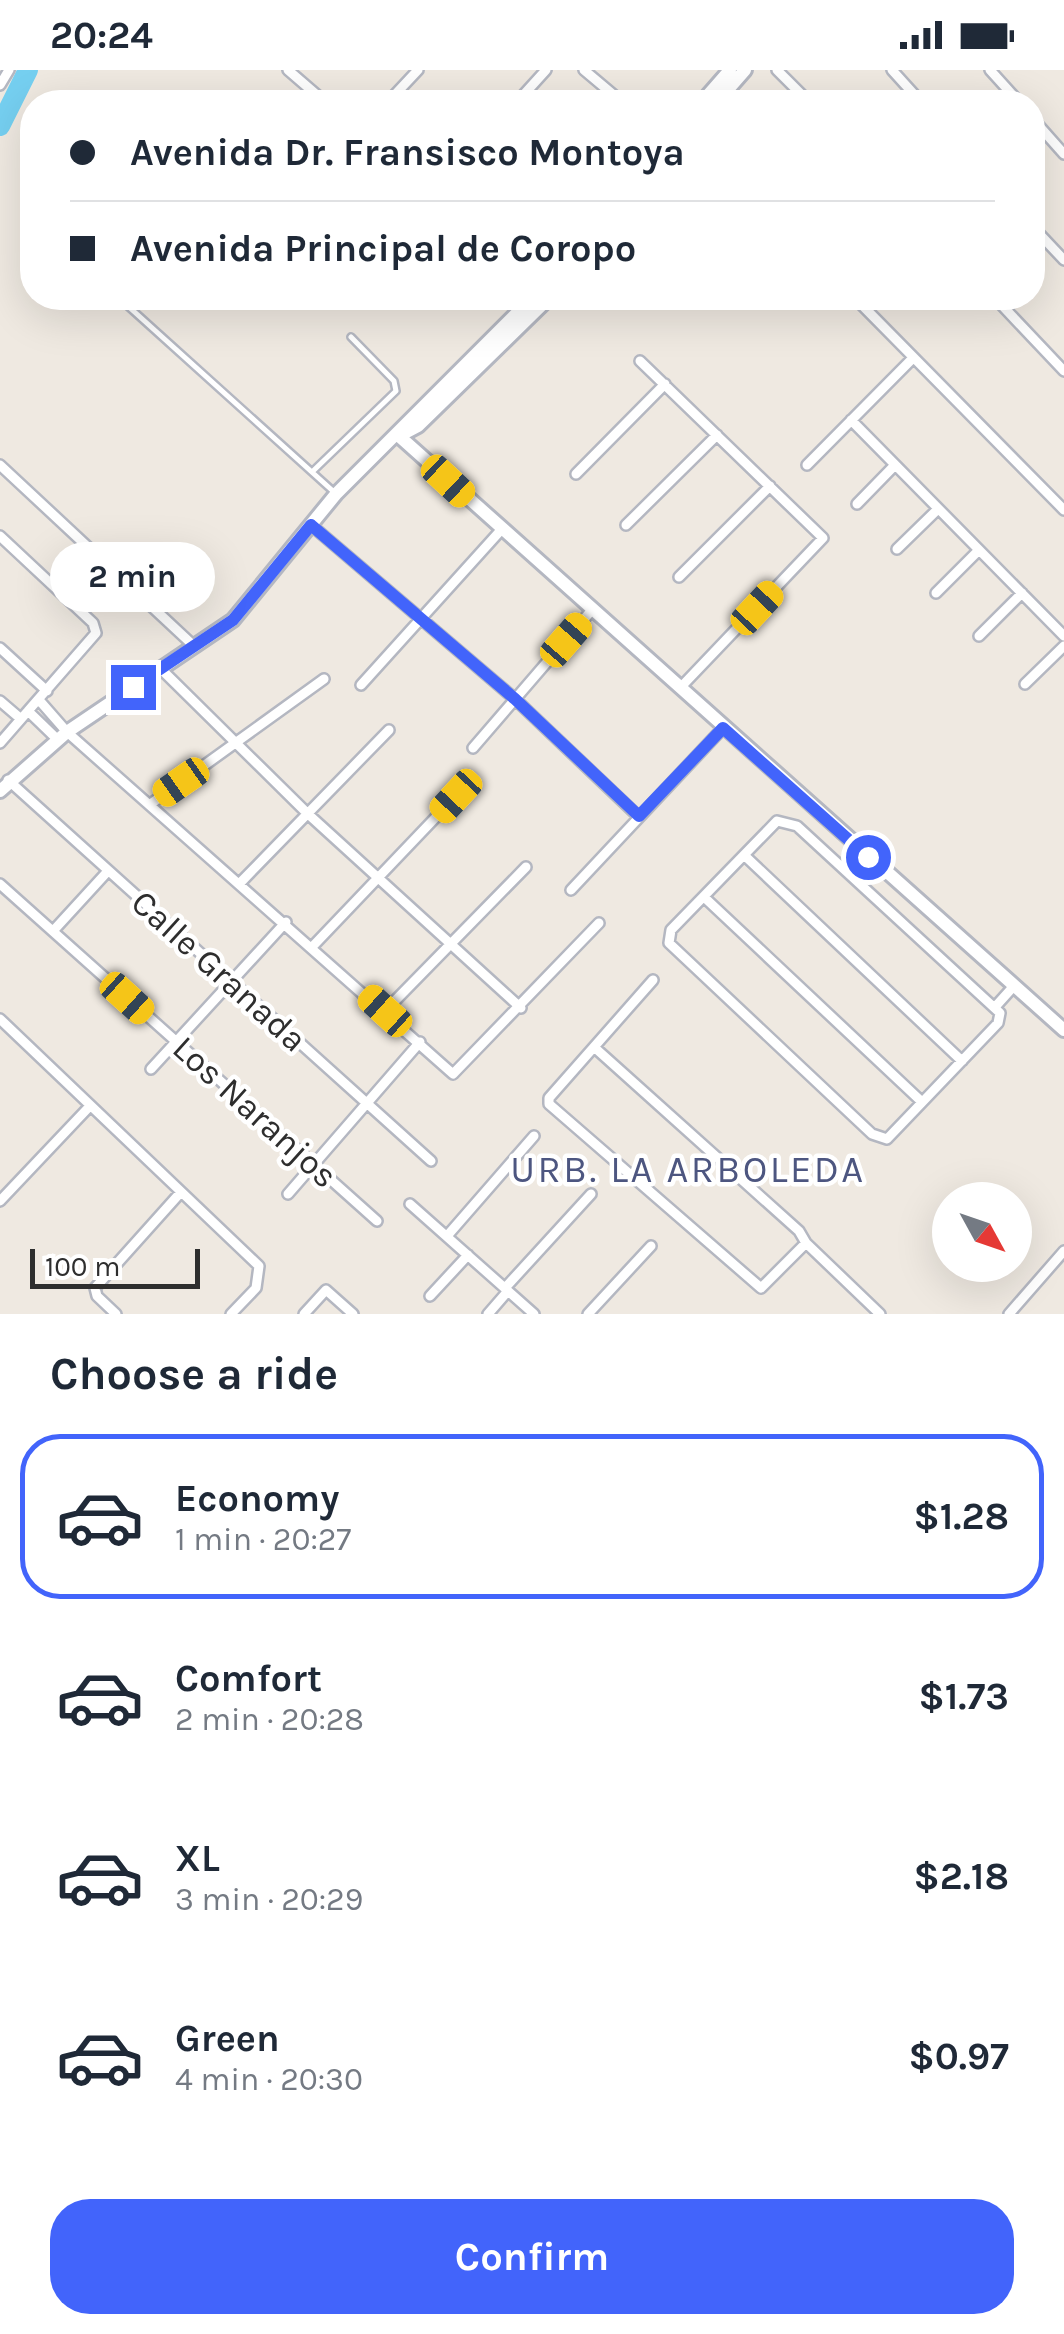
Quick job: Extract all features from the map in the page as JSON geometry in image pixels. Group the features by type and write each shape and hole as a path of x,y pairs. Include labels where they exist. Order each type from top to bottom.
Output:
{"main road":[{"path":"712,90 730,70"},
{"path":"728,90 746,70"},
{"path":"399,436 411,415 520,310"},
{"path":"4,786 62,735 195,647 255,598 336,494 399,436 418,426 537,310"},
{"path":"399,436 1064,1030"}],"street":[{"path":"0,84 9,70"},
{"path":"288,70 311,90"},
{"path":"300,81 311,70"},
{"path":"399,90 418,70"},
{"path":"528,90 546,70"},
{"path":"584,70 608,90"},
{"path":"777,70 797,90"},
{"path":"892,70 911,90"},
{"path":"990,70 1008,90"},
{"path":"1045,133 1064,154"},
{"path":"1045,240 1064,260"},
{"path":"866,310 1064,510"},
{"path":"1007,310 1064,371"},
{"path":"807,465 913,358"},
{"path":"640,360 823,538 680,688"},
{"path":"576,474 665,384"},
{"path":"850,420 1064,636"},
{"path":"626,525 717,435"},
{"path":"857,504 894,464"},
{"path":"0,465 195,647"},
{"path":"679,577 770,486"},
{"path":"897,550 938,509"},
{"path":"311,525 515,699 639,816"},
{"path":"361,686 501,530"},
{"path":"0,536 96,629 93,641 0,743"},
{"path":"936,593 979,550"},
{"path":"979,636 1022,593"},
{"path":"472,748 591,611"},
{"path":"1025,684 1064,646"},
{"path":"0,648 47,690"},
{"path":"161,669 308,814 521,1008"},
{"path":"152,803 324,679"},
{"path":"0,700 62,735 152,803 457,1074 600,923"},
{"path":"38,700 62,735"},
{"path":"571,890 723,728"},
{"path":"241,882 389,730"},
{"name":"Calle Granada","path":"4,786 108,871 431,1161"},
{"path":"313,946 456,796"},
{"path":"777,821 792,822 994,1007 1000,1020 886,1139 872,1134 669,942 671,930 704,897 777,821"},
{"path":"744,855 962,1060"},
{"path":"385,1011 526,867"},
{"path":"53,932 108,871"},
{"name":"Los Naranjos","path":"0,884 376,1221"},
{"path":"704,897 922,1102"},
{"path":"152,1070 286,922"},
{"path":"653,980 549,1098 549,1104 761,1288 806,1244"},
{"path":"994,1007 1013,987"},
{"path":"1,1023 259,1266 256,1288 231,1314"},
{"path":"288,1194 420,1042"},
{"path":"594,1047 798,1231 806,1244 880,1314"},
{"path":"0,1200 90,1107"},
{"path":"447,1236 534,1136"},
{"path":"116,1314 97,1296 95,1288 181,1192"},
{"path":"488,1314 590,1194"},
{"path":"410,1204 534,1314"},
{"path":"588,1314 651,1246"},
{"path":"1008,1314 1064,1251"},
{"path":"430,1296 468,1255"},
{"path":"304,1314 326,1290 354,1314"}],"lane":[{"path":"133,310 336,494"},
{"path":"312,472 396,391 394,381 352,338"}],"waterway":[{"path":"0,126 28,70"}],"district":[{"name":"URB. LA ARBOLEDA","path":"688,1169"}],"route":[{"path":"133,687 233,620 255,598 311,525 515,699 639,816 723,728 868,857"}]}
